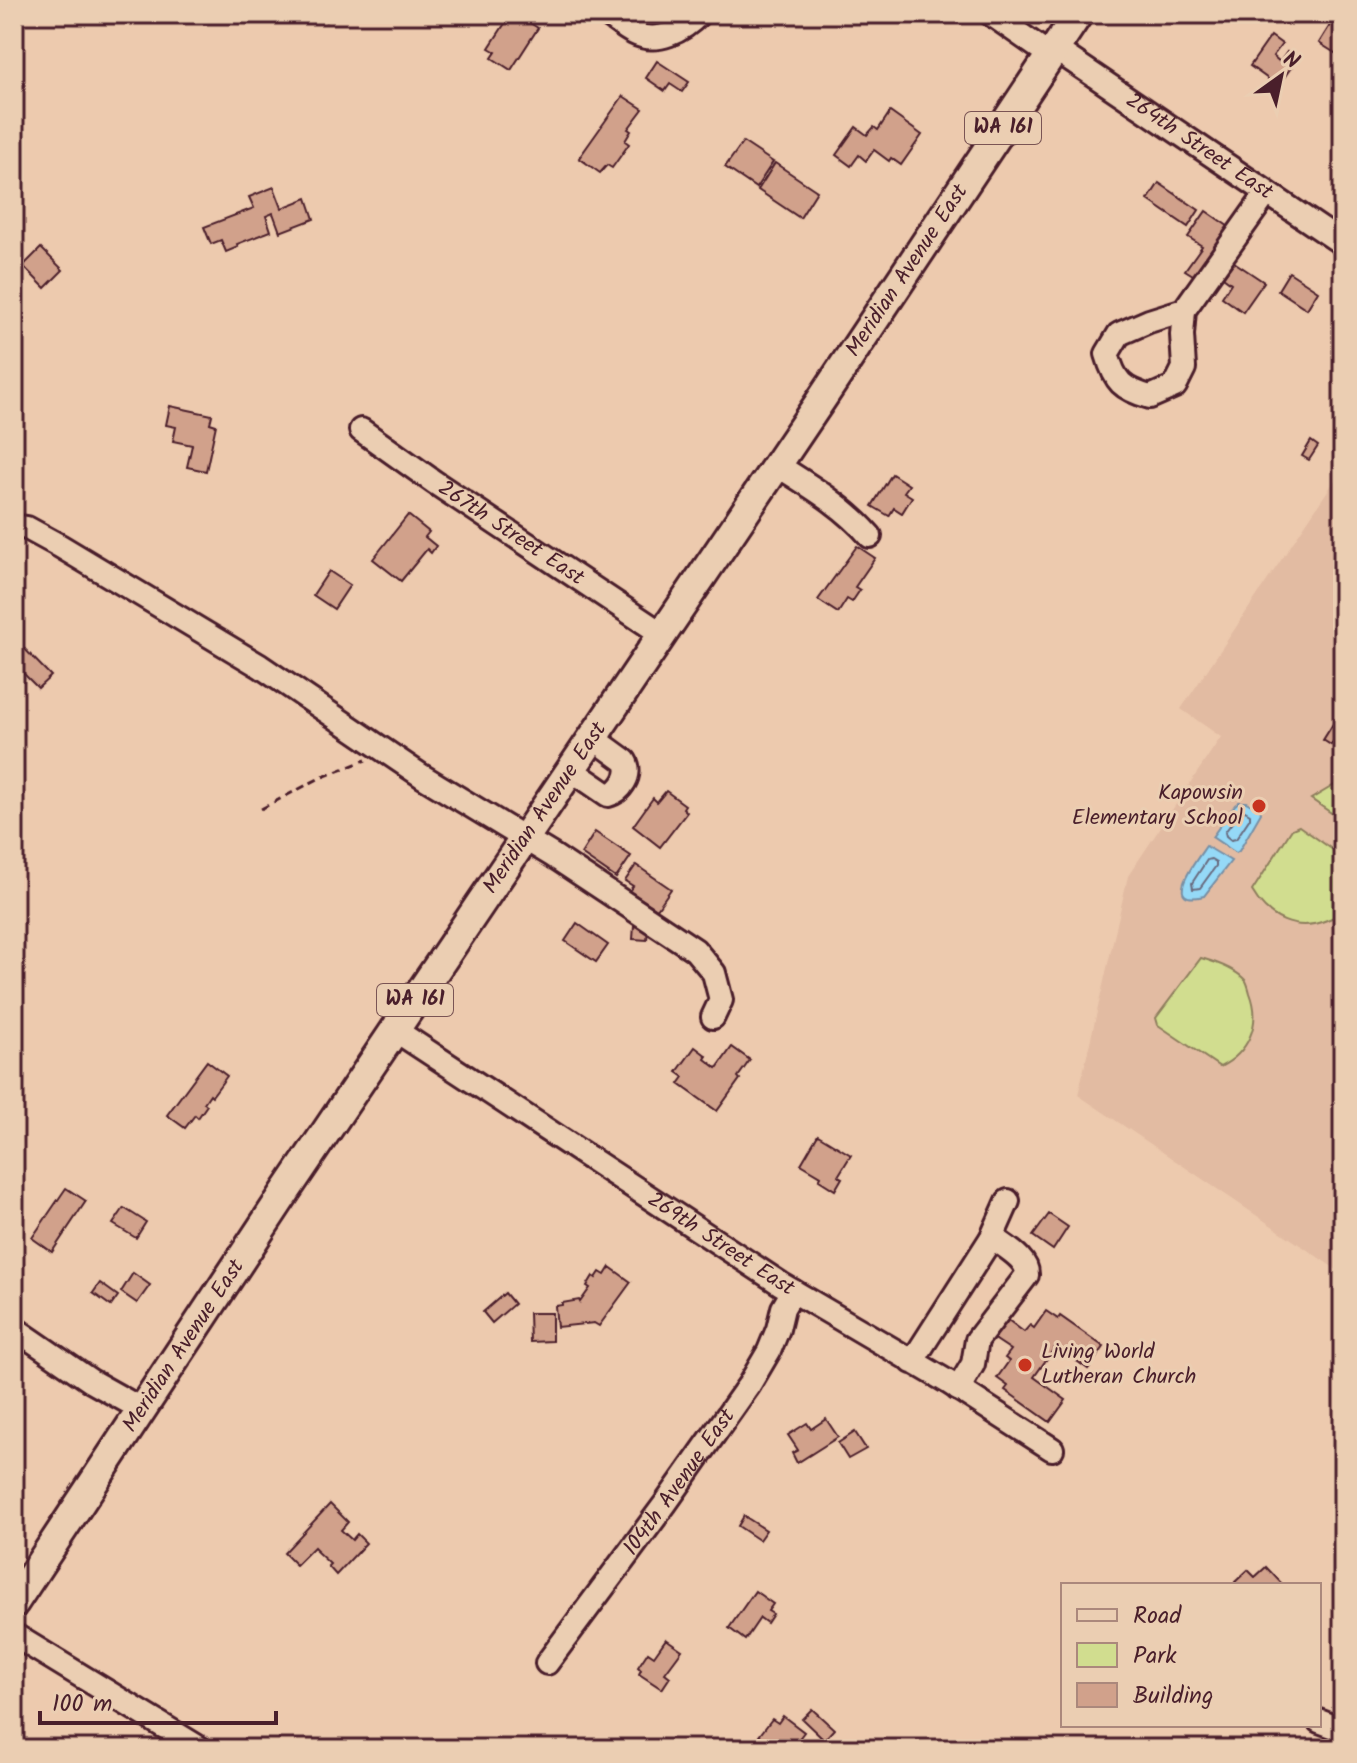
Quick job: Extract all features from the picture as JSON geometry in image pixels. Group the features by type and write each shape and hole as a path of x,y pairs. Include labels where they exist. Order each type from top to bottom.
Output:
{"main road":[{"name":"Meridian Avenue East","path":"14,1603 523,838 1078,14"}],"street":[{"path":"606,14 635,34 653,38 684,29 699,14"},
{"name":"264th Street East","path":"991,14 1343,244"},
{"path":"1184,310 1267,193"},
{"name":"267th Street East","path":"361,430 662,634"},
{"path":"777,465 836,504 870,536"},
{"path":"14,526 27,528 60,546 260,666 422,776 552,855 695,950 714,973 721,1000 713,1017"},
{"path":"570,769 608,795 615,793 622,784 628,775 628,766 592,737"},
{"name":"269th Street East","path":"395,1030 793,1291 1052,1449"},
{"path":"912,1362 992,1237 1008,1201"},
{"path":"958,1389 973,1364 977,1340 1027,1275 1025,1263 992,1237"},
{"name":"104th Avenue East","path":"547,1663 749,1385 769,1351 783,1308 793,1291"},
{"path":"14,1328 91,1381 141,1409"},
{"path":"14,1635 201,1749"},
{"path":"1321,1722 1343,1730"}],"path":[{"path":"261,809 320,778 386,752"}],"shaded area":[{"name":"Kapowsin Elementary School","path":"1343,468 1343,1274 1078,1095 1128,876 1221,737 1181,709"}],"green space":[{"path":"1343,780 1343,821 1311,799"},
{"path":"1299,826 1343,857 1343,909 1336,916 1316,924 1284,921 1266,909 1252,891 1292,829"},
{"path":"1201,958 1225,966 1242,977 1253,1005 1253,1026 1245,1046 1220,1067 1158,1025 1156,1018"}],"water":[{"path":"1239,802 1246,802 1261,813 1236,853 1212,837"},
{"path":"1206,846 1231,861 1204,896 1191,898 1184,895 1185,880"}],"building":[{"path":"324,14 345,14 326,21"},
{"path":"511,14 538,28 511,70 492,58 496,52 489,48"},
{"path":"1337,14 1343,14 1343,58 1319,43"},
{"path":"1271,36 1282,44 1273,56 1280,62 1287,52 1297,59 1278,86 1250,66"},
{"path":"657,61 689,82 682,92 670,84 665,91 646,78"},
{"path":"623,96 643,109 628,129 631,131 625,141 629,144 612,168 607,165 600,173 579,158"},
{"path":"890,112 922,135 901,165 874,150 866,161 859,155 851,166 836,155 856,127 867,135 874,127 878,130"},
{"path":"743,142 773,162 756,188 725,167"},
{"path":"775,163 817,191 800,218 758,190"},
{"path":"1159,183 1199,210 1188,227 1148,200"},
{"path":"274,187 282,208 307,198 314,219 280,232 273,213 266,216 271,231 237,244 238,247 226,252 221,240 211,244 204,227 254,208 249,197"},
{"path":"1206,211 1235,231 1201,280 1185,270 1202,246 1188,237"},
{"path":"41,248 63,270 45,288 23,266"},
{"path":"1234,262 1264,282 1243,312 1222,297 1231,283 1223,277"},
{"path":"1289,272 1318,291 1307,309 1278,290"},
{"path":"170,406 212,415 210,423 216,425 206,471 187,467 192,445 173,441 176,427 166,425"},
{"path":"1311,441 1318,446 1309,460 1302,456"},
{"path":"892,474 909,485 904,492 912,497 902,513 894,508 889,516 872,506"},
{"path":"408,515 429,532 425,537 436,546 431,553 427,549 401,581 373,559"},
{"path":"857,546 875,558 855,587 860,590 852,602 847,599 838,613 818,600"},
{"path":"329,571 350,585 334,609 313,595"},
{"path":"16,640 51,676 38,688 14,664"},
{"path":"1333,724 1341,729 1331,745 1323,740"},
{"path":"666,791 685,805 683,808 687,812 660,847 633,826 653,798 657,802"},
{"path":"595,832 631,856 616,878 581,854"},
{"path":"636,865 671,889 657,909 629,891 633,886 625,881"},
{"path":"577,923 608,945 596,962 565,941"},
{"path":"634,926 648,927 647,940 633,939"},
{"path":"695,1047 717,1068 732,1047 750,1060 717,1111 679,1084 684,1077 677,1072"},
{"path":"207,1061 227,1076 212,1096 210,1094 198,1118 195,1115 185,1128 167,1115"},
{"path":"818,1135 851,1155 838,1176 842,1178 835,1190 819,1180 821,1176 801,1164"},
{"path":"66,1188 86,1201 52,1252 32,1238"},
{"path":"124,1208 146,1222 136,1238 113,1224"},
{"path":"1049,1214 1068,1227 1053,1250 1033,1236"},
{"path":"610,1267 631,1282 599,1326 594,1323 557,1327 555,1306 580,1302 590,1288 587,1286 593,1276 596,1278 600,1272 605,1275"},
{"path":"133,1273 150,1285 137,1303 121,1292"},
{"path":"100,1283 118,1296 111,1306 93,1293"},
{"path":"505,1293 514,1304 492,1323 483,1312"},
{"name":"Living World Lutheran Church","path":"1046,1311 1058,1319 1060,1316 1104,1347 1088,1369 1056,1346 1034,1377 1066,1400 1050,1422 1005,1390 1008,1386 997,1378 1009,1361 1005,1358 1011,1350 990,1336 1004,1317 1024,1332 1030,1325 1034,1328"},
{"path":"529,1313 552,1313 552,1341 530,1342"},
{"path":"826,1419 838,1437 797,1463 792,1453 798,1450 788,1435 807,1423 811,1429"},
{"path":"855,1432 866,1449 848,1459 838,1443"},
{"path":"330,1504 348,1522 341,1530 352,1540 357,1534 366,1543 336,1575 314,1547 296,1565 284,1553"},
{"path":"744,1516 766,1530 759,1540 738,1526"},
{"path":"1266,1567 1281,1583 1235,1582 1248,1570 1255,1577"},
{"path":"755,1591 773,1604 768,1611 773,1614 767,1623 760,1618 745,1640 729,1628"},
{"path":"666,1639 682,1650 665,1673 670,1677 662,1689 639,1674 641,1670 638,1667 648,1652 654,1656"},
{"path":"812,1709 834,1729 824,1740 802,1719"},
{"path":"783,1716 804,1732 791,1749 757,1747 763,1739 759,1736 772,1719 778,1723"}],"place":[{"name":"Kapowsin Elementary School","path":"1259,806"},
{"name":"Living World Lutheran Church","path":"1025,1365"}]}
